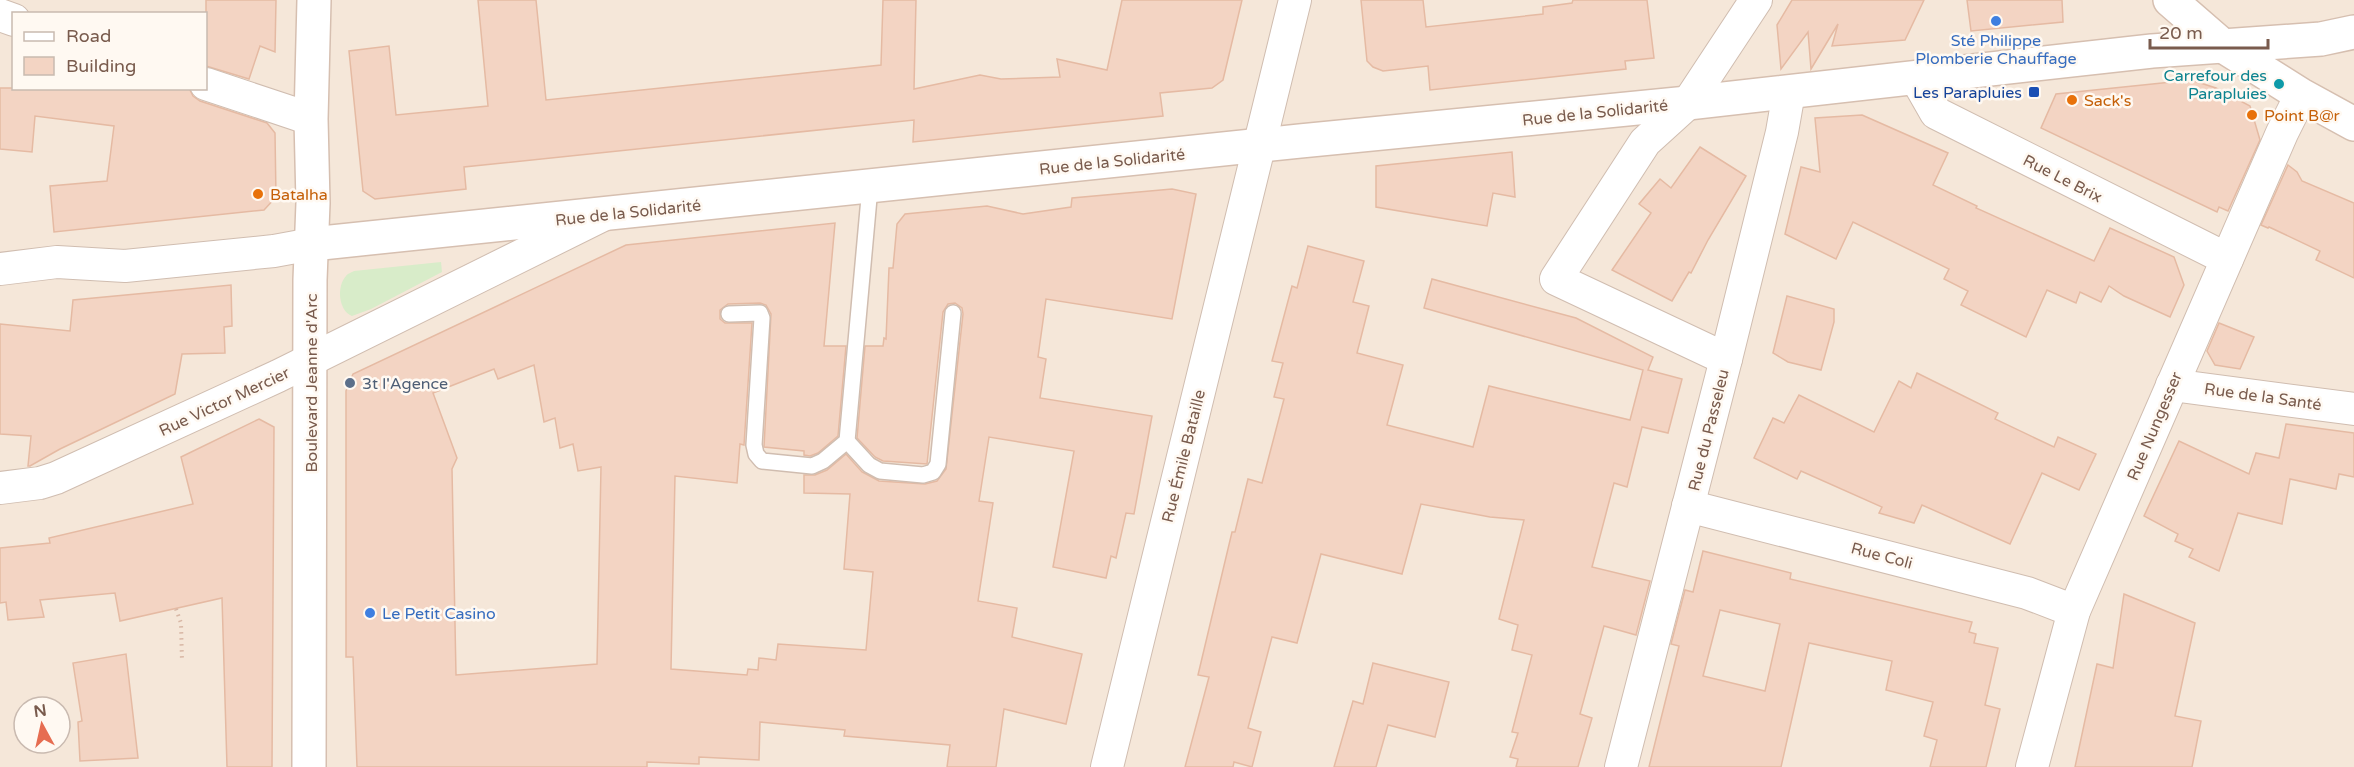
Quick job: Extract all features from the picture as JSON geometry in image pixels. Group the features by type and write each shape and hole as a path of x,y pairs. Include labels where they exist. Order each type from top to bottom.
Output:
{"street":[{"name":"Boulevard Jeanne d'Arc","path":"309,767 311,119 314,0"},
{"name":"Rue Émile Bataille","path":"1107,767 1295,0"},
{"path":"1726,359 1556,279 1645,142 1688,103 1756,0"},
{"path":"2170,0 2223,46 2301,95 2354,124"},
{"name":"Rue de la Solidarité","path":"0,269 57,262 125,266 274,251 312,244 1688,103 2152,51 2321,39 2354,32"},
{"name":"Rue Le Brix","path":"1916,78 1936,113 2227,259"},
{"path":"207,84 311,119"},
{"name":"Rue du Passeleu","path":"1621,767 1726,359 1782,132 1789,92"},
{"name":"Rue Nungesser","path":"2032,767 2074,611 2282,133 2301,95"},
{"name":"Rue Victor Mercier","path":"0,488 40,483 56,478 311,360 602,215"},
{"name":"Rue de la Santé","path":"2172,385 2354,409"},
{"name":"Rue Coli","path":"1688,506 2028,593 2074,611"}],"lane":[{"path":"729,314 760,313 762,318 754,445 756,454 762,461 812,466 823,461 847,441 870,187"},
{"path":"847,441 869,465 880,471 923,475 933,472 938,464 953,313"}],"path":[{"path":"176,609 181,623 182,662"}],"shaded area":[{"path":"0,0 2354,0 2354,767 0,767"}],"green space":[{"path":"441,262 442,272 371,309 352,316 344,309 340,298 341,286 347,275 354,271"}],"building":[{"path":"206,0 276,0 275,52 260,46 249,79 207,66"},
{"path":"478,0 536,0 546,100 881,65 883,0 916,0 914,89 980,75 1001,79 1060,77 1057,59 1107,70 1122,0 1242,0 1223,80 1212,88 1160,93 1163,116 913,142 914,120 464,167 466,189 375,199 363,191 349,51 389,46 396,115 488,106"},
{"path":"1361,0 1423,0 1426,27 1543,14 1543,7 1572,3 1573,0 1647,0 1654,58 1625,61 1626,69 1430,90 1428,66 1383,71 1373,67 1367,61"},
{"path":"1792,0 1924,0 1905,40 1832,46 1838,24 1811,69 1808,32 1781,69 1777,25"},
{"path":"1967,0 2062,0 2063,22 1971,31"},
{"path":"2191,80 2216,88 2250,106 2260,140 2228,211 2219,207 2217,212 2041,128 2056,94"},
{"path":"0,88 12,88 12,90 190,90 193,96 200,101 267,123 275,133 276,197 264,210 54,232 50,186 107,181 114,126 35,116 32,152 0,149"},
{"path":"1862,115 1948,153 1933,185 1977,206 1976,208 2094,261 2110,228 2174,257 2184,285 2170,317 2124,296 2109,286 2101,302 2080,292 2076,303 2047,290 2026,337 1961,305 1968,291 1944,279 1949,269 1853,222 1836,259 1785,234 1801,167 1820,172 1815,118"},
{"path":"1700,147 1746,176 1691,273 1689,272 1672,301 1612,270 1651,213 1639,204 1660,179 1671,188"},
{"path":"1512,152 1515,197 1493,193 1487,226 1376,207 1376,166"},
{"path":"2288,165 2297,172 2302,181 2354,203 2354,278 2316,260 2320,251 2261,225"},
{"path":"1172,189 1196,194 1172,319 1046,299 1038,357 1046,359 1040,398 1152,416 1134,514 1126,513 1116,558 1111,556 1106,578 1053,567 1074,451 989,437 979,501 993,503 978,601 1017,608 1012,637 1082,654 1066,724 1004,709 996,767 947,767 950,745 844,736 845,730 760,722 759,760 699,757 699,764 647,762 647,767 357,767 353,657 346,657 346,391 353,374 626,245 835,223 824,346 846,346 838,436 818,453 810,456 804,455 804,451 764,447 771,314 766,305 760,303 728,304 720,310 720,319 725,323 752,323 744,445 740,444 737,483 675,476 671,669 747,675 748,669 758,670 759,658 776,660 778,644 866,650 873,572 844,569 850,494 804,493 804,475 815,475 827,470 846,454 862,472 879,481 925,484 937,481 946,469 963,314 962,308 955,303 948,304 943,312 927,464 883,461 875,457 857,438 865,346 883,346 884,338 886,339 889,268 893,268 897,224 905,214 987,206 1023,214 1071,207 1072,198","holes":["534,365 544,422 555,418 560,448 573,444 578,471 601,467 597,664 456,675 452,469 457,458 433,393 494,369 498,379"]},
{"path":"1308,246 1364,261 1353,302 1369,306 1357,353 1403,365 1387,425 1473,447 1489,386 1630,420 1643,370 1424,308 1432,279 1576,318 1653,357 1648,370 1682,379 1668,433 1642,427 1627,487 1614,483 1592,567 1650,581 1636,635 1604,626 1580,714 1592,718 1578,767 1516,767 1518,759 1510,757 1518,733 1512,732 1532,655 1512,650 1518,625 1499,619 1524,520 1490,517 1421,504 1402,574 1321,554 1297,643 1272,637 1248,728 1261,732 1252,767 1234,762 1233,767 1185,767 1209,677 1198,675 1232,532 1235,532 1248,479 1262,483 1284,399 1274,397 1283,363 1272,361 1292,286 1297,288"},
{"path":"231,285 232,326 224,327 225,353 182,354 175,394 60,449 30,466 28,466 31,436 0,434 0,324 70,331 73,300"},
{"path":"1787,296 1834,309 1834,322 1821,370 1788,362 1773,353"},
{"path":"2219,323 2254,337 2240,369 2215,365 2207,351"},
{"path":"1917,373 1998,413 1995,419 2054,447 2058,437 2096,454 2079,490 2042,473 2010,544 1922,505 1914,523 1879,513 1882,507 1801,471 1797,479 1754,458 1773,418 1784,423 1799,395 1874,432 1899,381 1911,388"},
{"path":"259,419 274,427 272,767 227,767 222,598 120,621 115,593 40,600 44,617 8,620 6,602 0,603 0,548 50,543 49,538 193,504 181,457"},
{"path":"2286,424 2354,433 2354,477 2339,474 2336,489 2290,479 2282,524 2238,513 2219,571 2189,557 2193,549 2175,541 2178,534 2144,516 2179,441 2249,474 2256,453 2279,458"},
{"path":"1703,551 1791,573 1790,579 1972,622 1969,632 1976,634 1974,643 1998,648 1985,705 2000,709 1986,767 1930,767 1937,740 1924,736 1933,702 1886,690 1892,661 1809,643 1781,767 1649,767 1679,646 1671,644 1685,590 1693,592","holes":["1720,610 1780,624 1765,691 1703,676"]},
{"path":"2124,594 2195,623 2175,716 2201,721 2192,767 2075,767 2097,664 2113,668"},
{"path":"126,654 138,758 80,761 78,722 82,721 73,663"},
{"path":"1373,663 1449,682 1435,737 1388,725 1376,767 1334,767 1353,701 1363,704"}],"place":[{"name":"Sté Philippe Plomberie Chauffage","path":"1996,21"},
{"name":"Carrefour des Parapluies","path":"2279,84"},
{"name":"Les Parapluies","path":"2034,92"},
{"name":"Sack's","path":"2072,100"},
{"name":"Point B@r","path":"2252,115"},
{"name":"Batalha","path":"258,194"},
{"name":"3t l'Agence","path":"350,383"},
{"name":"Le Petit Casino","path":"370,613"}]}
